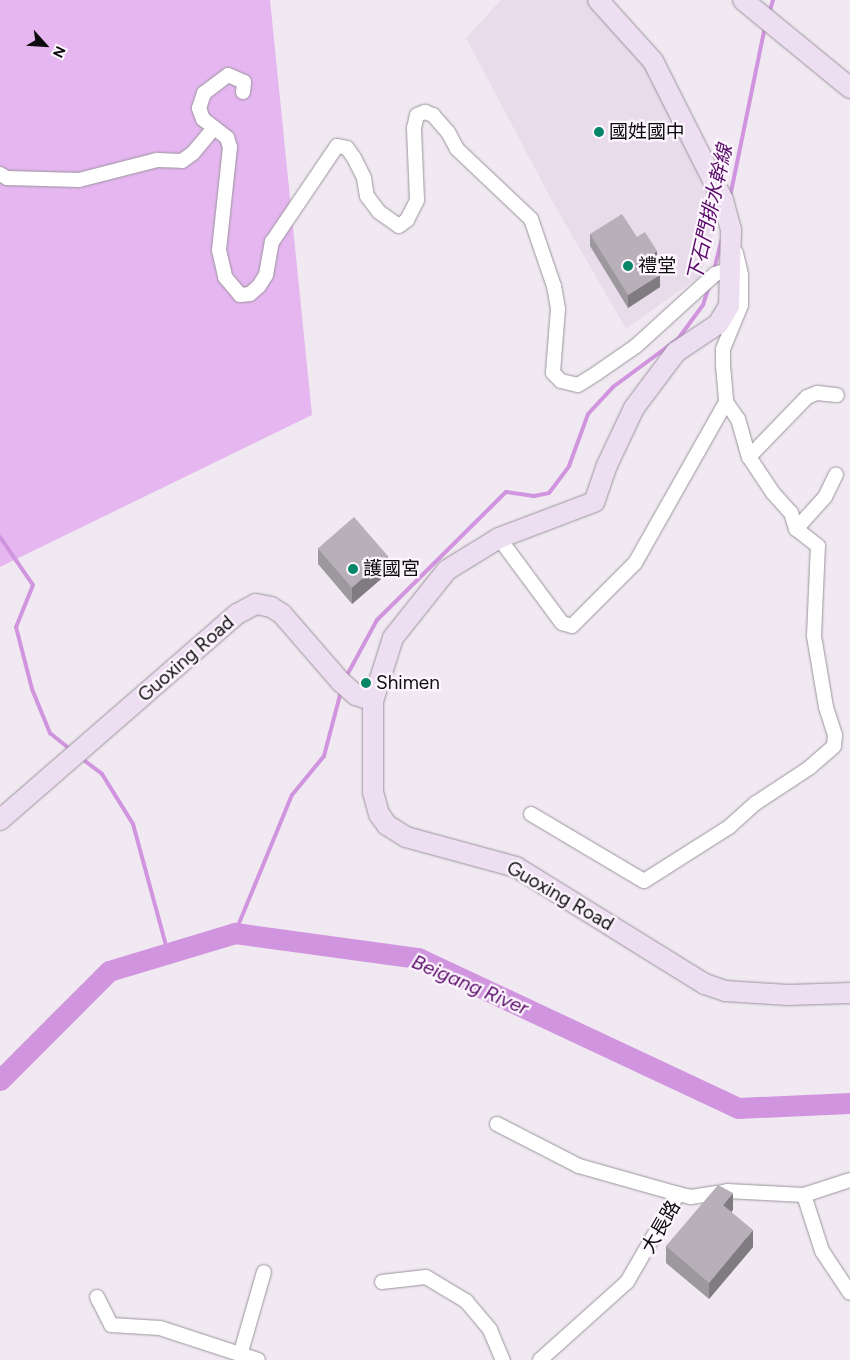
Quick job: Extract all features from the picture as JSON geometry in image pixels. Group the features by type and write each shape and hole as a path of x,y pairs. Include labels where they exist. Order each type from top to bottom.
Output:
{"street":[{"name":"Guoxing Road","path":"598,0 653,60 723,200 730,230 729,306 723,318 676,352 634,408 607,465 594,502 499,538 447,570 422,598 393,638 373,701 373,792 379,814 387,825 406,837 516,867 705,984 734,991 850,993"},
{"path":"743,0 850,88"},
{"path":"243,92 244,82 228,75 204,93 199,108 203,119 227,138 230,147 220,222 221,265 230,287 240,295 250,294 259,286 266,275 272,242 337,146 347,148 354,158 364,178 366,196 379,212 398,226 407,220 417,200 414,128 417,116 425,112 433,115 448,132 457,149 531,219 554,286 558,309 553,373 561,381 578,385 597,374 636,346 715,274 728,270"},
{"path":"0,174 7,178 79,180 157,160 182,161 199,148 214,128"},
{"path":"531,814 644,881 729,827 756,803 827,754 834,746 835,735 824,699 814,636 818,546 796,529 791,513 772,493 749,458 738,419 726,402 723,349 741,305 741,275 730,230"},
{"path":"749,458 807,397 817,393 837,395"},
{"path":"499,538 562,623 572,626 635,563 726,402"},
{"path":"796,529 825,497 836,474"},
{"name":"Guoxing Road","path":"0,820 237,614 256,604 271,607 282,614 341,682 356,695 373,701"},
{"path":"497,1124 579,1166 678,1194"},
{"name":"大長路","path":"540,1360 627,1282 678,1194 690,1197 728,1192 804,1195 850,1180"},
{"path":"804,1195 822,1252 850,1293"},
{"path":"241,1352 264,1272"},
{"path":"382,1282 426,1277 466,1301 490,1330 503,1360"},
{"path":"97,1297 111,1325 160,1328 241,1352 258,1360"}],"shaded area":[{"path":"0,0 270,0 312,415 0,567"},
{"name":"國姓國中","path":"501,0 591,0 649,66 718,200 712,239 700,276 626,329 550,197 466,38"}],"building":[{"name":"禮堂","path":"622,214 637,237 645,232 657,251 649,256 660,275 628,295 590,234"},
{"path":"354,517 388,556 352,588 318,548"},
{"path":"718,1185 733,1193 723,1205 753,1230 709,1283 666,1246"}],"waterway":[{"name":"下石門排水幹線","path":"769,14 773,0"},
{"name":"下石門排水幹線","path":"730,197 765,27"},
{"name":"下石門排水幹線","path":"714,270 721,241"},
{"name":"下石門排水幹線","path":"346,677 377,620 506,492 534,496 549,493 569,466 588,414 613,387 678,339 703,305 709,286"},
{"path":"0,537 33,585 16,627 32,689 50,733 71,750"},
{"name":"下石門排水幹線","path":"235,933 292,795 324,756 341,691"},
{"path":"81,758 102,774 133,824 168,953"},
{"name":"Beigang River","path":"0,1080 109,971 235,933 418,958 738,1108 850,1103"}],"place":[{"name":"國姓國中","path":"599,132"},
{"name":"禮堂","path":"628,266"},
{"name":"護國宮","path":"353,569"},
{"name":"Shimen","path":"366,683"}]}
